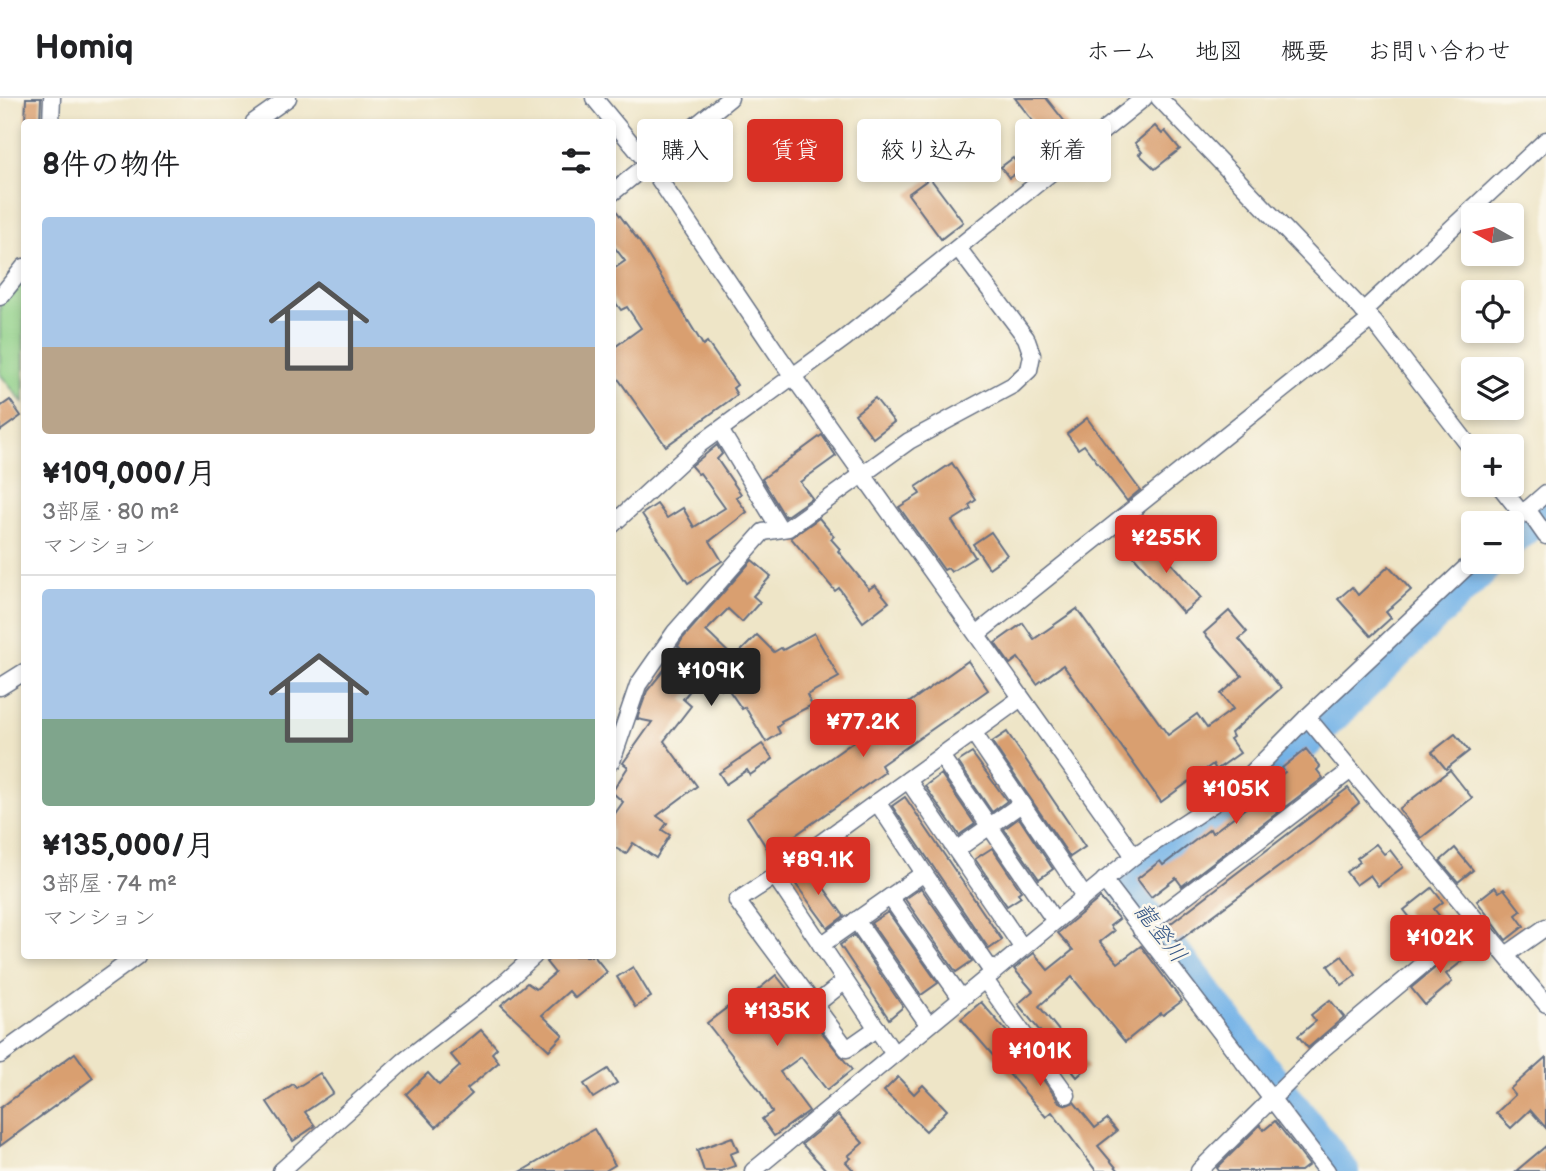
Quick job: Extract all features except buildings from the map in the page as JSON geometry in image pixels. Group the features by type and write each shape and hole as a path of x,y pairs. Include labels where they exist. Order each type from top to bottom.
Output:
{"street":[{"path":"51,119 52,98"},
{"path":"258,119 288,98"},
{"path":"594,98 611,119"},
{"path":"705,119 730,98"},
{"path":"616,521 700,444 794,377 1144,98"},
{"path":"1159,98 1367,315 1461,435"},
{"path":"616,125 637,150"},
{"path":"977,634 1367,315 1546,140"},
{"path":"616,190 637,175"},
{"path":"661,182 794,377 1133,856"},
{"path":"616,733 638,685 675,632 763,532 788,528 909,441 1013,385 1029,370 1032,355 1026,338 958,248"},
{"path":"0,297 21,271"},
{"path":"720,430 780,529"},
{"path":"1524,512 1546,493"},
{"path":"1524,518 1546,536"},
{"path":"753,1171 1133,856 1237,788 1307,717 1461,572"},
{"path":"0,687 21,675"},
{"path":"877,1028 847,1048 737,901 1021,698"},
{"path":"1307,717 1546,1004"},
{"path":"973,732 1084,897"},
{"path":"941,756 1055,921"},
{"path":"1141,930 1350,770"},
{"path":"908,780 1022,947"},
{"path":"877,802 1067,1095"},
{"path":"956,850 1021,804"},
{"path":"821,945 924,873"},
{"path":"775,876 894,1054"},
{"path":"1104,880 1327,1171"},
{"path":"890,897 961,998"},
{"path":"856,920 928,1024"},
{"path":"1199,1171 1319,1052 1475,921"},
{"path":"1506,956 1546,927"},
{"path":"0,1055 133,959"},
{"path":"281,1171 404,1061 502,985 531,959"},
{"path":"815,1005 845,981"}],"green space":[{"path":"21,276 21,400 0,374 0,302"}],"waterway":[{"name":"龍登川","path":"1524,530 1546,511"},
{"name":"龍登川","path":"1343,1171 1123,885 1250,798 1478,574"}]}
